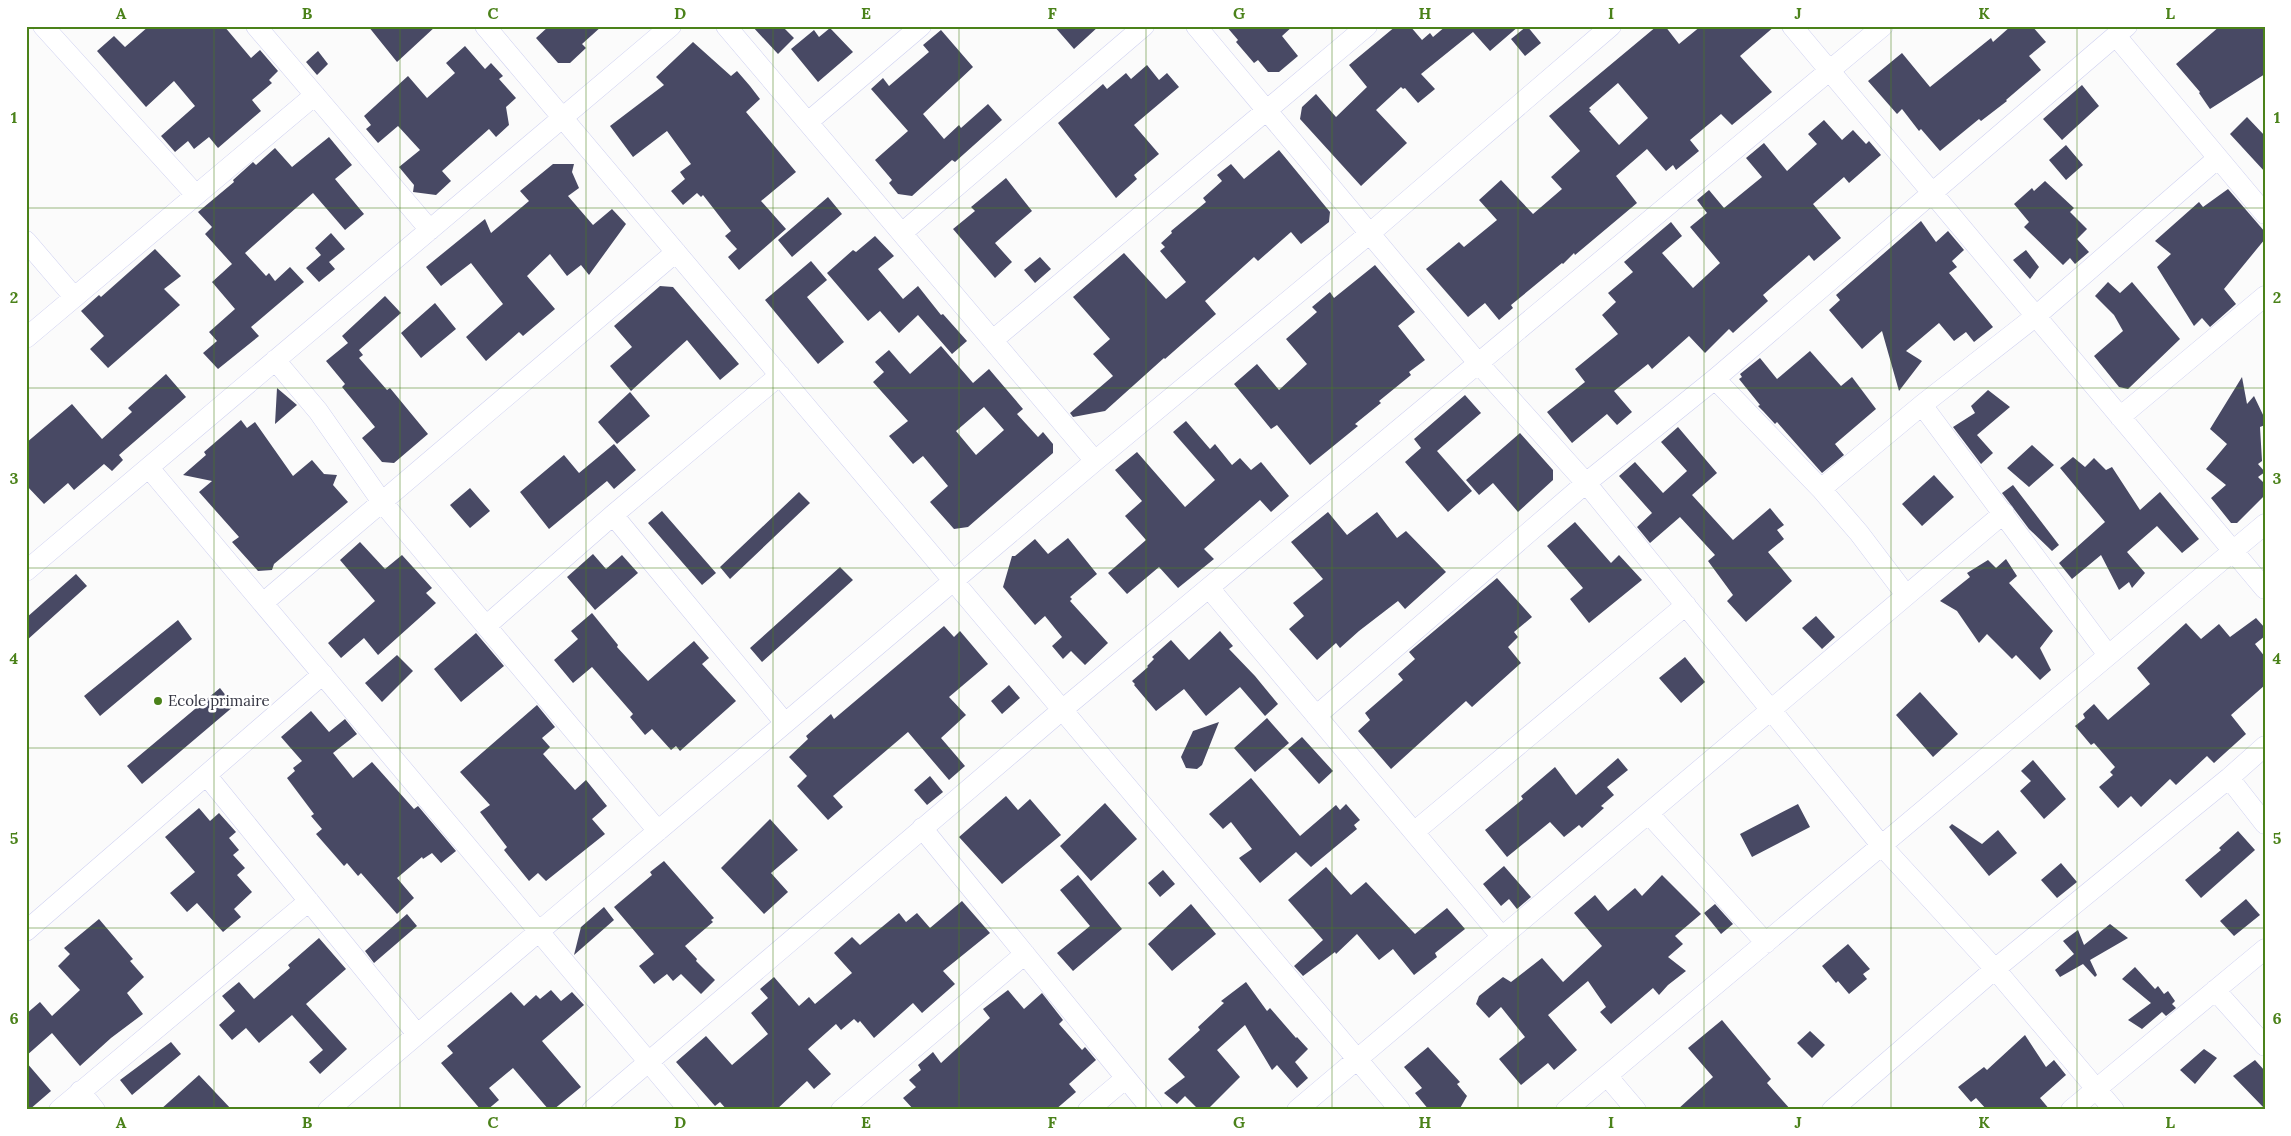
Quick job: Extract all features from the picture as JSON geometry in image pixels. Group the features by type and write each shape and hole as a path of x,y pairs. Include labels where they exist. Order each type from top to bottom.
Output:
{"street":[{"path":"43,26 196,194"},
{"path":"256,26 430,230"},
{"path":"485,26 1400,1110"},
{"path":"26,571 671,26"},
{"path":"726,26 1095,461"},
{"path":"808,122 921,26"},
{"path":"902,233 1144,26"},
{"path":"1196,26 1478,364 1586,483 1881,845 1995,970 2114,1110"},
{"path":"993,340 1368,26"},
{"path":"328,1110 1095,461 1369,234 1611,26"},
{"path":"1792,26 2265,589"},
{"path":"592,1110 1062,710 1883,26"},
{"path":"1316,716 1586,483 1715,379 2122,31 2218,158 2265,214"},
{"path":"26,338 314,95"},
{"path":"1821,489 1922,405 2036,316 2218,158"},
{"path":"26,241 74,297"},
{"path":"263,603 676,252"},
{"path":"2120,417 2265,296"},
{"path":"276,360 318,411 382,502 658,830"},
{"path":"486,626 613,515 780,375"},
{"path":"1715,379 1821,489 1859,533 1906,595"},
{"path":"1922,405 2108,655"},
{"path":"149,468 689,1110"},
{"path":"1297,1110 1772,711 2004,513"},
{"path":"613,515 785,723"},
{"path":"1566,1110 2265,524"},
{"path":"1209,588 1502,937"},
{"path":"1414,832 1686,606"},
{"path":"26,931 323,674"},
{"path":"1832,1110 1995,970 2229,778 2265,746"},
{"path":"207,776 417,1034"},
{"path":"2229,778 2265,824"},
{"path":"1649,814 1766,943"},
{"path":"922,828 1152,1110"},
{"path":"59,1110 309,901"},
{"path":"2071,1110 2265,949"},
{"path":"841,1110 1025,954"},
{"path":"2216,990 2265,1046"},
{"path":"1607,1076 1636,1110"},
{"path":"1088,1110 1126,1078"},
{"path":"80,1091 95,1110"}],"building":[{"path":"149,26 224,26 251,58 260,50 278,71 269,80 272,83 252,100 261,111 218,148 209,137 194,149 188,141 175,152 161,136 195,106 174,81 146,107 97,51 114,36 125,47"},
{"path":"368,26 436,26 397,62"},
{"path":"549,26 602,26 582,44 586,48 570,63 558,63 536,38"},
{"path":"752,26 782,26 794,38 778,54"},
{"path":"1054,26 1099,26 1074,49"},
{"path":"1226,26 1293,26 1282,36 1298,56 1279,72 1268,72 1258,60 1254,63 1236,42 1238,40"},
{"path":"1396,26 1410,26 1422,40 1430,33 1433,37 1446,26 1519,26 1490,51 1473,32 1421,74 1435,89 1418,103 1405,88 1401,87 1376,110 1407,143 1361,186 1300,119 1302,107 1316,94 1336,117 1367,87 1349,65"},
{"path":"1527,26 1541,43 1525,56 1511,39"},
{"path":"1657,26 1665,26 1679,44 1701,26 1775,26 1740,56 1772,92 1732,125 1721,114 1690,140 1699,151 1676,170 1673,165 1666,171 1647,149 1616,176 1637,203 1511,305 1513,308 1499,320 1485,303 1468,317 1426,269 1459,242 1464,247 1497,220 1479,200 1501,180 1533,214 1562,189 1551,177 1580,151 1549,116","holes":["1618,83 1648,118 1619,145 1589,111 1591,110 1589,108"]},
{"path":"2011,26 2032,26 2046,42 2029,56 2041,70 2007,101 1981,121 1979,119 1940,151 1921,129 1919,131 1902,109 1897,114 1868,81 1902,53 1930,87 1991,38 1993,42"},
{"path":"2220,26 2265,26 2265,74 2210,109 2200,92 2176,64"},
{"path":"830,28 853,52 818,82 791,49 814,30 819,37"},
{"path":"941,30 973,67 923,114 944,139 959,125 961,128 988,104 1002,120 955,162 952,160 912,196 898,194 889,183 892,180 875,160 908,131 871,89 883,78 889,86 929,52 923,45"},
{"path":"693,42 731,76 737,71 750,86 760,99 746,112 796,172 761,201 786,229 739,270 728,257 737,249 725,236 731,231 703,195 701,197 697,193 683,205 671,191 685,179 680,172 691,164 667,131 633,157 610,126 664,85 656,77"},
{"path":"465,46 485,69 491,63 503,76 499,79 516,98 506,107 509,125 496,137 489,129 442,171 451,181 436,195 413,192 414,185 399,167 420,150 398,126 378,143 366,129 371,125 364,116 408,76 427,98 455,73 446,63"},
{"path":"318,51 328,64 317,75 306,62"},
{"path":"1147,65 1159,80 1167,73 1179,87 1134,125 1159,154 1134,175 1137,179 1116,198 1058,123 1103,84 1107,89 1126,73 1131,79"},
{"path":"2082,85 2099,106 2062,140 2043,119"},
{"path":"2247,117 2265,136 2265,172 2230,134"},
{"path":"1824,120 1842,140 1853,130 1866,144 1869,141 1881,155 1849,183 1844,177 1813,204 1841,238 1814,261 1809,255 1763,295 1768,301 1733,333 1729,329 1705,353 1689,336 1652,369 1648,364 1614,391 1632,412 1617,425 1607,414 1572,443 1547,412 1585,382 1575,369 1618,334 1602,315 1616,302 1608,293 1633,272 1624,262 1671,222 1682,236 1662,253 1693,288 1720,263 1690,227 1707,213 1697,200 1709,190 1724,208 1762,177 1746,158 1764,143 1787,171 1817,144 1808,134"},
{"path":"329,137 352,165 335,179 364,214 345,230 313,193 245,253 266,276 269,273 275,281 290,267 304,282 251,327 259,336 218,369 203,353 217,341 209,332 235,309 212,282 232,264 205,234 212,227 198,212 234,182 233,180 253,162 256,165 275,148 292,167"},
{"path":"2066,145 2083,165 2066,180 2049,160"},
{"path":"1279,150 1330,212 1329,222 1301,244 1291,232 1258,261 1254,257 1205,301 1216,314 1105,411 1073,417 1070,413 1113,376 1093,354 1110,339 1073,297 1124,253 1166,299 1186,282 1160,251 1165,247 1161,243 1172,233 1171,231 1206,202 1203,198 1222,181 1217,175 1231,164 1244,179"},
{"path":"553,164 574,164 572,172 579,188 568,196 593,225 612,209 626,224 589,275 581,265 567,276 550,254 527,276 555,309 523,336 519,332 486,361 466,337 503,304 471,263 441,286 426,267 485,219 491,233 529,201 520,191"},
{"path":"1006,178 1032,211 995,243 1012,262 995,278 953,229 975,211 971,207"},
{"path":"2045,181 2074,208 2070,212 2087,229 2077,239 2089,252 2075,264 2070,258 2063,265 2024,227 2029,222 2014,204 2032,188 2034,191"},
{"path":"2228,189 2265,232 2265,239 2224,289 2236,304 2210,327 2202,318 2194,326 2157,267 2171,254 2155,241 2199,202 2203,207"},
{"path":"828,197 842,214 792,257 778,240"},
{"path":"1921,221 1936,242 1948,231 1964,250 1952,261 1957,267 1949,273 1993,327 1974,342 1966,332 1954,341 1939,323 1906,351 1922,361 1899,391 1882,331 1862,349 1829,310 1840,300 1836,295"},
{"path":"331,233 345,249 329,262 335,269 319,282 306,268 321,255 315,248"},
{"path":"875,236 894,256 878,269 903,299 918,286 941,315 943,314 967,341 952,354 918,315 899,333 880,311 868,321 827,273 853,250 856,252"},
{"path":"155,249 181,276 164,289 180,305 108,368 90,349 104,336 81,311 99,295 101,297"},
{"path":"2026,250 2039,267 2030,279 2013,260"},
{"path":"1040,257 1051,269 1035,283 1024,270"},
{"path":"811,261 827,280 807,297 844,342 818,364 765,300"},
{"path":"1375,265 1415,312 1398,326 1425,360 1409,372 1411,375 1379,401 1381,403 1355,424 1358,426 1310,465 1277,425 1271,429 1234,384 1257,364 1279,390 1307,364 1286,339 1317,312 1312,307 1330,292 1334,298"},
{"path":"2108,282 2120,293 2132,282 2180,339 2128,389 2119,387 2094,356 2123,331 2114,315 2095,296"},
{"path":"660,286 673,287 739,364 720,380 687,340 631,391 610,366 632,347 614,326"},
{"path":"385,296 401,313 359,350 363,355 359,358 387,390 390,388 428,434 394,463 382,462 362,438 375,427 342,387 345,384 326,361 348,343 342,336"},
{"path":"435,303 456,329 421,358 401,333"},
{"path":"941,346 973,383 989,369 1023,409 1017,414 1038,437 1043,432 1053,444 1053,453 968,527 954,529 930,502 948,486 923,456 913,464 889,436 908,421 873,382 884,372 875,362 889,350 910,374","holes":["984,407 1004,430 976,455 956,431"]},
{"path":"1810,351 1841,386 1852,377 1876,409 1835,444 1844,455 1822,473 1777,422 1775,424 1758,406 1760,405 1739,379 1742,377 1740,374 1760,358 1777,379"},
{"path":"166,374 186,397 119,455 123,460 112,471 104,464 74,490 68,483 44,504 26,485 26,443 72,404 102,439 132,412 128,408"},
{"path":"2242,377 2247,404 2254,396 2265,419 2265,425 2260,427 2262,461 2258,464 2265,472 2258,477 2264,483 2265,495 2237,523 2231,523 2211,498 2226,485 2206,469 2227,444 2210,429"},
{"path":"277,388 297,405 275,424"},
{"path":"1988,390 2010,407 1977,435 1993,453 1981,464 1953,427 1975,413 1971,406"},
{"path":"630,392 650,416 617,444 598,422"},
{"path":"1465,395 1481,413 1437,451 1472,491 1448,512 1405,462 1421,448 1414,439"},
{"path":"241,420 247,428 255,422 293,476 312,460 324,474 337,475 333,485 348,502 274,564 272,570 258,571 232,542 239,537 199,492 212,481 183,475 206,455 204,452"},
{"path":"1186,421 1210,449 1215,444 1232,465 1240,458 1251,470 1261,462 1289,496 1271,512 1260,500 1204,549 1214,559 1178,588 1159,567 1127,594 1108,573 1146,540 1125,516 1142,501 1115,470 1137,452 1185,507 1215,480 1173,432"},
{"path":"1678,427 1717,473 1692,495 1733,540 1770,508 1784,525 1777,530 1784,539 1768,552 1792,581 1746,622 1727,601 1733,595 1708,561 1715,555 1680,517 1650,543 1637,527 1652,513 1619,476 1635,462 1663,493 1687,471 1661,442"},
{"path":"1520,433 1553,470 1553,480 1518,512 1493,483 1479,495 1466,480"},
{"path":"614,444 636,470 614,489 607,481 549,529 520,492 564,455 579,473"},
{"path":"2032,445 2054,465 2029,487 2007,468"},
{"path":"2073,457 2085,467 2094,458 2106,470 2112,467 2140,510 2160,492 2199,539 2182,553 2157,526 2127,552 2145,573 2132,588 2129,582 2119,590 2101,555 2072,579 2059,563 2105,522 2060,468"},
{"path":"1934,475 1954,497 1922,526 1902,504"},
{"path":"2013,485 2059,545 2052,551 2029,529 2002,493"},
{"path":"470,488 490,511 470,528 450,505"},
{"path":"799,492 810,503 730,579 720,567"},
{"path":"662,511 716,573 702,585 648,523"},
{"path":"1328,512 1347,535 1377,512 1397,538 1406,531 1446,572 1405,609 1398,601 1340,648 1336,643 1317,660 1289,629 1304,616 1293,603 1323,579 1291,542"},
{"path":"1575,522 1611,563 1619,555 1642,580 1589,623 1570,599 1583,588 1547,546"},
{"path":"1068,538 1097,574 1070,597 1072,599 1070,601 1108,643 1085,665 1071,651 1063,659 1052,646 1062,637 1045,616 1035,625 1003,587 1012,556 1015,556 1035,539 1048,554"},
{"path":"360,542 385,569 402,555 432,588 426,593 436,603 378,655 364,638 341,658 328,643 375,601 340,560"},
{"path":"593,554 606,569 622,555 638,573 595,610 567,577"},
{"path":"2006,559 2017,576 2009,583 2053,631 2040,648 2051,670 2040,680 2016,655 2012,659 1987,634 1979,643 1957,611 1940,601 1970,577 1967,573 1988,560 1996,568"},
{"path":"840,567 853,580 762,662 750,648"},
{"path":"76,574 87,586 26,641 26,618"},
{"path":"1497,578 1532,617 1514,632 1518,637 1508,647 1521,663 1472,707 1466,701 1391,769 1358,731 1370,720 1365,713 1403,680 1398,674 1415,659 1409,652"},
{"path":"592,613 618,645 617,647 648,681 694,641 709,658 702,664 736,701 680,751 676,746 671,750 652,729 645,735 630,717 633,714 592,667 573,683 554,660 578,639 571,631"},
{"path":"1816,616 1835,637 1822,649 1802,628"},
{"path":"2256,618 2265,628 2265,636 2255,644 2265,657 2265,685 2231,715 2246,734 2214,763 2207,756 2176,785 2170,779 2141,807 2131,796 2118,808 2099,787 2113,775 2110,772 2115,767 2094,743 2091,745 2075,726 2085,718 2083,714 2094,704 2108,720 2150,684 2137,668 2186,623 2201,639 2219,624 2230,637"},
{"path":"178,620 192,639 100,716 84,696"},
{"path":"944,626 954,637 960,631 988,664 949,697 966,715 941,738 965,766 949,780 908,732 833,796 843,807 828,820 797,786 807,776 789,757 808,739 806,736 831,714 834,719"},
{"path":"1220,631 1233,646 1229,649 1278,704 1265,716 1240,687 1206,716 1184,689 1156,711 1132,681 1148,667 1154,659 1152,657 1171,640 1189,660"},
{"path":"476,633 504,666 461,702 434,669"},
{"path":"397,655 413,671 382,702 365,683"},
{"path":"1685,657 1705,682 1681,703 1659,678"},
{"path":"1009,685 1020,698 1002,714 991,701"},
{"path":"220,688 234,706 142,784 127,766"},
{"path":"1920,692 1958,734 1933,757 1896,715"},
{"path":"537,705 555,727 542,738 550,747 543,754 575,790 586,780 607,806 592,819 605,834 546,881 538,873 529,881 504,850 507,847 480,812 490,805 460,772"},
{"path":"311,711 329,732 345,719 357,734 333,753 353,778 372,762 414,809 418,806 456,851 441,863 432,853 423,859 422,857 397,878 414,898 397,914 361,873 358,876 347,863 344,866 316,834 322,829 311,816 314,814 287,778 295,771 293,768 302,761 281,737"},
{"path":"1267,718 1289,743 1255,772 1234,748"},
{"path":"1219,722 1202,765 1197,769 1186,768 1181,757 1193,731"},
{"path":"1302,737 1333,771 1319,784 1288,749"},
{"path":"1618,758 1628,770 1607,787 1614,795 1601,806 1604,808 1582,828 1579,825 1564,837 1550,822 1507,857 1485,830 1523,799 1521,796 1555,767 1576,795"},
{"path":"2033,760 2066,799 2044,819 2020,791 2031,781 2021,771"},
{"path":"930,776 943,792 927,805 914,790"},
{"path":"1251,778 1300,836 1336,805 1340,810 1346,804 1360,820 1354,825 1357,829 1311,867 1296,852 1260,883 1239,858 1252,849 1231,822 1223,829 1209,814"},
{"path":"1006,796 1018,810 1030,799 1061,835 1002,884 959,837"},
{"path":"1105,803 1137,839 1091,881 1060,846"},
{"path":"1798,804 1810,827 1752,857 1740,834"},
{"path":"199,808 210,821 219,813 236,832 229,838 239,850 233,855 245,868 237,875 252,892 234,909 241,917 223,932 197,903 187,912 170,893 195,872 165,837"},
{"path":"770,819 798,850 771,873 788,892 764,914 721,868"},
{"path":"1952,824 1982,844 1998,830 2017,853 1989,876 1949,827"},
{"path":"2238,831 2255,850 2201,898 2185,880 2221,850 2219,848"},
{"path":"664,861 714,918 711,920 713,922 685,946 697,959 696,961 715,980 701,994 681,974 673,981 667,974 654,984 639,966 654,954 614,907 652,875 650,872"},
{"path":"2061,863 2077,882 2057,898 2041,880"},
{"path":"1504,866 1531,897 1517,909 1509,899 1501,906 1483,884"},
{"path":"1326,867 1351,895 1366,882 1415,934 1447,908 1465,929 1435,953 1437,957 1414,975 1393,949 1379,960 1357,934 1336,954 1335,952 1303,976 1294,966 1323,940 1288,900"},
{"path":"1163,870 1175,884 1160,897 1148,883"},
{"path":"1078,875 1122,929 1073,971 1057,953 1090,926 1060,890"},
{"path":"1662,875 1701,914 1675,936 1683,944 1668,957 1686,971 1659,995 1653,988 1611,1024 1600,1012 1606,1007 1588,981 1548,1015 1577,1050 1554,1070 1548,1063 1521,1085 1499,1059 1525,1037 1501,1007 1489,1018 1476,1004 1479,996 1503,977 1511,982 1542,958 1563,982 1602,946 1574,913 1595,895 1608,911 1635,888 1642,896"},
{"path":"2246,899 2260,915 2234,936 2220,921"},
{"path":"962,901 990,933 943,971 955,984 922,1013 913,1003 874,1038 860,1021 858,1023 854,1019 841,1030 836,1024 808,1049 831,1074 814,1089 807,1081 776,1110 727,1110 720,1102 715,1106 676,1062 706,1036 732,1065 768,1034 751,1013 768,998 760,989 774,977 799,1006 809,997 815,1004 852,973 834,953 852,937 860,945 899,913 906,922 917,913 930,928"},
{"path":"1191,904 1216,934 1172,971 1148,944"},
{"path":"1715,904 1733,924 1721,934 1704,913"},
{"path":"604,907 614,920 574,955 581,927"},
{"path":"407,914 417,926 374,963 365,951"},
{"path":"99,919 133,959 130,961 144,977 127,993 143,1014 111,1038 80,1066 52,1033 26,1056 26,1014 40,1002 52,1016 80,990 58,966 70,954 64,948"},
{"path":"2110,924 2128,938 2090,960 2097,975 2095,977 2083,964 2060,977 2055,970 2074,954 2063,941 2078,930 2084,945"},
{"path":"319,938 346,969 306,1004 347,1049 320,1074 309,1062 323,1050 292,1015 259,1043 246,1028 232,1040 219,1025 235,1011 222,996 239,982 254,999 290,968 288,965"},
{"path":"1848,944 1870,969 1863,974 1867,979 1849,994 1838,981 1836,983 1822,966"},
{"path":"2135,967 2155,989 2158,986 2164,994 2168,991 2175,1001 2172,1004 2176,1008 2166,1016 2162,1012 2142,1029 2128,1020 2151,1003 2122,979"},
{"path":"1246,982 1267,1011 1270,1008 1308,1049 1295,1062 1308,1078 1297,1088 1277,1065 1272,1070 1245,1025 1217,1050 1240,1077 1207,1110 1199,1110 1185,1096 1177,1104 1164,1093 1185,1077 1168,1059 1200,1030 1198,1027 1224,1003 1221,1001"},
{"path":"551,990 561,1001 572,992 584,1005 542,1041 581,1087 553,1110 549,1110 513,1068 489,1088 499,1100 487,1110 481,1110 441,1063 453,1053 447,1046 511,992 524,1006 536,995 540,999"},
{"path":"1008,990 1024,1009 1042,993 1063,1020 1059,1024 1082,1050 1085,1047 1096,1060 1069,1084 1076,1092 1055,1110 914,1110 903,1098 916,1087 909,1080 921,1070 918,1065 933,1052 941,1063 990,1018 983,1009"},
{"path":"1722,1020 1771,1079 1767,1083 1791,1110 1677,1110 1713,1077 1688,1048"},
{"path":"1810,1031 1825,1045 1812,1058 1797,1043"},
{"path":"2025,1035 2046,1067 2054,1060 2066,1075 2040,1098 2050,1110 1987,1110 1976,1098 1971,1102 1958,1087 1984,1067 1987,1070"},
{"path":"171,1042 181,1054 132,1095 120,1080"},
{"path":"1428,1047 1460,1082 1457,1084 1467,1096 1459,1110 1429,1110 1415,1093 1422,1088 1404,1067"},
{"path":"2204,1049 2217,1058 2195,1084 2180,1070"},
{"path":"2255,1060 2265,1071 2265,1109 2233,1076"},
{"path":"26,1062 51,1091 29,1110 26,1110"},
{"path":"199,1075 232,1110 160,1110"}],"place":[{"name":"Ecole primaire","path":"158,701"}]}
